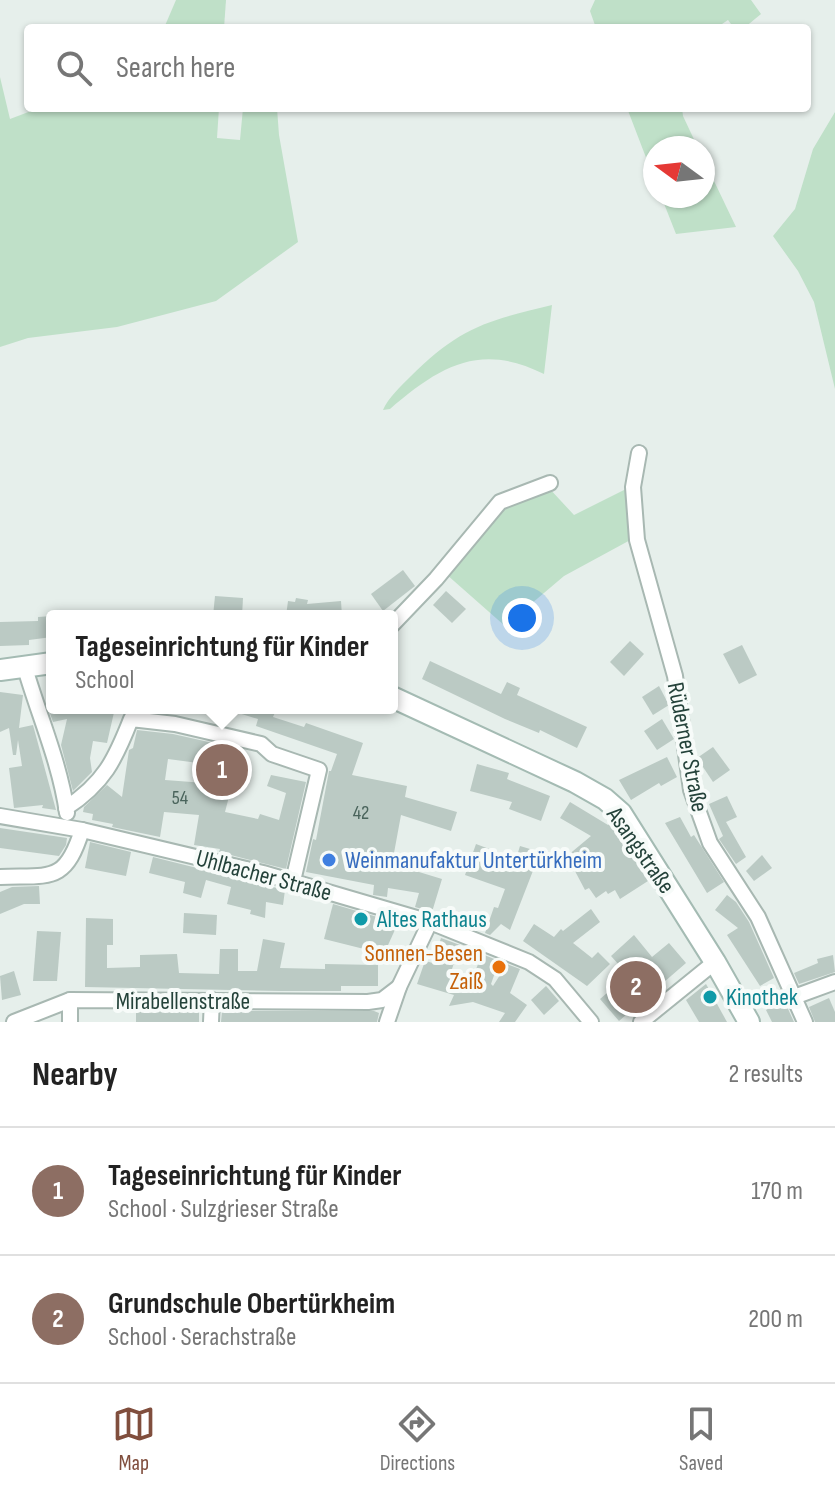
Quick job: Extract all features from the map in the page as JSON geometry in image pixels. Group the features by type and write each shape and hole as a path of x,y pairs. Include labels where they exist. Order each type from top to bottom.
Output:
{"street":[{"name":"Rüderner Straße","path":"639,453 633,492 637,540 675,676 691,790 710,843 758,917 805,1022"},
{"path":"398,619 436,579 500,502 550,483"},
{"path":"0,670 46,664"},
{"path":"0,877 42,876 57,872 67,865 75,853 75,828 66,808 52,748 40,720 25,668"},
{"name":"Asangstraße","path":"398,700 575,782 605,799 621,813 749,1022"},
{"path":"66,808 86,795 108,771 131,719 175,724 261,744 272,754 319,770 293,881"},
{"name":"Uhlbacher Straße","path":"0,816 75,828 293,881 430,922 529,962 555,979 591,1022"},
{"path":"387,1022 399,987 430,922"},
{"path":"641,1022 715,962"},
{"path":"794,997 835,982"},
{"name":"Mirabellenstraße","path":"14,1022 70,1000 368,1002 382,1000 399,987"},
{"path":"70,1000 70,1022"},
{"path":"211,1022 212,1000"}],"green space":[{"path":"176,0 226,0 224,24 166,24"},
{"path":"595,0 751,0 761,14 749,24 731,24 728,20 722,24 595,24 590,11"},
{"path":"0,77 10,119 28,112 219,112 217,138 240,140 243,112 277,112 298,242 216,301 117,327 28,338 0,347"},
{"path":"629,112 682,112 692,136 643,136 643,150"},
{"path":"835,112 835,389 814,302 798,271 773,236 795,209 813,149"},
{"path":"715,183 736,227 676,234 666,208 715,208"},
{"path":"552,305 544,374 500,360 462,363 426,381 390,409 383,410 410,377 460,336 491,322"},
{"path":"548,487 574,515 630,487 634,538 564,576 505,626 446,574 502,505"}],"building":[{"path":"403,570 415,586 384,610 371,594"},
{"path":"446,591 466,609 452,623 433,605"},
{"path":"215,596 243,598 242,610 214,610"},
{"path":"296,598 308,600 307,604 341,601 342,610 287,610 288,601 295,602"},
{"path":"46,616 46,638 29,640 29,645 0,646 0,622 38,621 38,617"},
{"path":"630,641 644,654 624,676 610,662"},
{"path":"742,645 757,675 739,684 723,654"},
{"path":"430,661 501,694 507,682 520,688 517,695 587,727 577,748 540,730 539,733 505,719 422,679"},
{"path":"659,686 669,705 653,715 642,697"},
{"path":"0,692 23,695 19,728 33,725 56,810 42,808 43,805 14,808 9,768 22,766 18,740 16,755 13,755 9,728 0,732"},
{"path":"50,714 114,714 107,743 93,741 90,758 92,772 73,791 61,745 67,719 53,722"},
{"path":"242,714 274,714 273,717 304,727 306,723 363,743 352,775 407,786 405,797 457,812 451,831 401,815 394,853 421,857 419,872 442,879 432,912 415,907 419,893 388,888 387,897 373,895 374,885 306,872 313,839 316,840 329,771 337,754 256,726 258,719"},
{"path":"662,719 674,739 657,750 644,731"},
{"path":"137,730 173,734 240,749 236,768 168,759 165,780 232,785 225,812 258,819 260,814 279,820 286,793 267,786 271,775 306,782 286,869 219,852 220,849 194,845 199,815 164,812 160,837 112,827 113,824 92,820 93,814 83,812 84,807 107,785 122,797 129,750 133,748"},
{"path":"713,747 730,770 713,782 697,758"},
{"path":"667,757 677,777 661,786 659,783 631,800 619,780"},
{"path":"477,764 509,773 507,779 550,796 541,821 509,809 512,802 470,791"},
{"path":"727,796 737,817 726,822 746,857 736,864 719,839 723,836 709,804"},
{"path":"570,802 608,825 610,822 648,881 620,899 615,890 608,894 606,891 596,898 589,888 585,890 567,856 591,836 560,818"},
{"path":"680,817 724,882 707,893 665,823"},
{"path":"0,828 67,838 66,845 59,856 0,848"},
{"path":"90,842 131,852 126,876 85,868"},
{"path":"476,844 516,859 520,846 530,849 526,858 536,863 510,930 501,924 490,935 485,933 494,907 498,908 505,889 465,875"},
{"path":"762,855 772,868 754,881 746,871"},
{"path":"153,857 285,890 283,905 266,902 265,918 250,914 251,910 227,904 231,887 206,880 201,898 183,893 185,882 149,873"},
{"path":"39,886 40,904 24,904 0,914 0,892 12,887"},
{"path":"727,895 736,902 749,922 774,978 760,986 727,935 738,928 715,910"},
{"path":"333,904 398,923 384,954 324,939"},
{"path":"591,909 600,922 573,943 592,958 598,952 610,964 587,986 523,941 534,924 554,937"},
{"path":"184,913 217,915 216,935 183,933"},
{"path":"86,918 113,919 113,945 107,945 107,968 140,967 140,955 177,954 179,973 219,974 220,949 238,949 238,971 257,971 263,939 285,943 280,968 325,969 325,964 378,965 378,986 341,986 341,991 85,987"},
{"path":"37,931 61,932 57,981 33,981"},
{"path":"634,935 652,957 669,943 686,963 619,1021 600,999 628,975 611,956"},
{"path":"441,938 460,945 452,969 471,982 482,954 499,961 491,984 493,986 507,964 520,969 510,993 527,1005 515,1022 499,1022 505,1013 473,1002 449,1006 454,995 417,984 425,961 433,963"},
{"path":"833,955 835,972 799,984 794,973 818,963 817,959"},
{"path":"14,971 21,995 2,1000 0,976"},
{"path":"706,984 727,1022 699,1022 686,1000"},
{"path":"546,986 559,1001 544,1015 531,1000"},
{"path":"829,998 835,1012 835,1022 815,1022 809,1007"},
{"path":"784,1000 794,1022 772,1022 766,1010"},
{"path":"136,1010 199,1011 199,1022 136,1022"},
{"path":"222,1011 379,1013 377,1022 221,1022"}],"place":[{"name":"Tageseinrichtung für Kinder","path":"222,770"},
{"name":"Weinmanufaktur Untertürkheim","path":"329,860"},
{"name":"Altes Rathaus","path":"361,919"},
{"name":"Sonnen-Besen Zaiß","path":"499,967"},
{"name":"Grundschule Obertürkheim","path":"636,987"},
{"name":"Kinothek","path":"710,997"}]}
